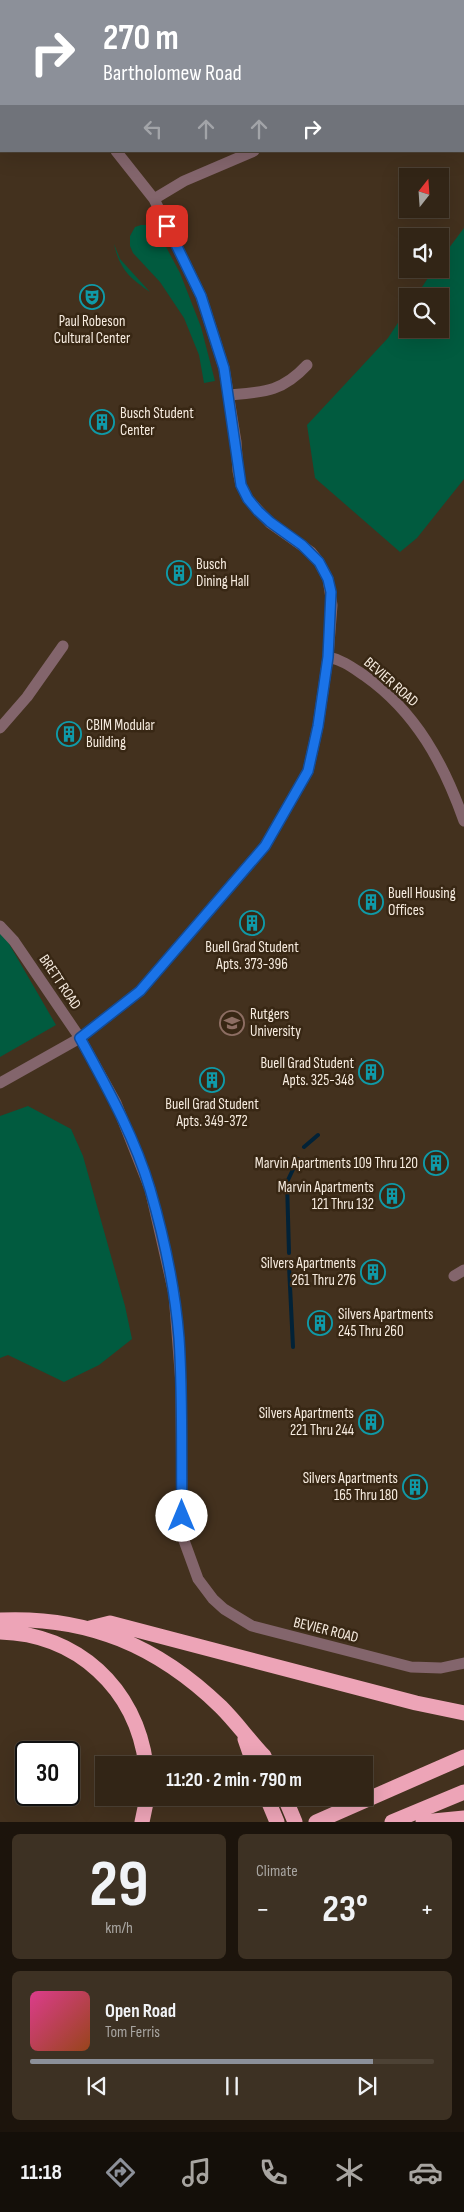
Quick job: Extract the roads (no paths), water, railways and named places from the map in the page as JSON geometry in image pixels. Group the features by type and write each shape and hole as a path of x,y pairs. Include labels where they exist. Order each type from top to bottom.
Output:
{"highway":[{"path":"0,1620 47,1620 90,1628 135,1645 183,1674 222,1709 264,1756"},
{"path":"90,1628 110,1623 416,1704 464,1713"},
{"path":"0,1632 46,1639 64,1646 93,1665 115,1688 130,1712 138,1730 144,1756"},
{"path":"243,1733 251,1756"},
{"path":"316,1822 464,1756"},
{"path":"392,1822 464,1792"},
{"path":"142,1822 145,1806"},
{"path":"270,1806 277,1822"},
{"path":"288,1806 295,1822"},
{"path":"423,1822 464,1818"}],"street":[{"path":"0,1083 80,1038 140,991 265,846 308,771 318,726 328,657 332,605 328,579 311,552 270,522 248,499 241,485 224,368 201,296 154,199 117,152"},
{"path":"154,199 184,181 252,152"},
{"path":"229,395 270,391 284,385 307,365"},
{"path":"0,728 27,697 62,646"},
{"name":"BEVIER ROAD","path":"328,657 340,659 369,679 386,692 412,719 439,760 464,822"},
{"name":"BRETT ROAD","path":"0,926 14,941 80,1038 116,1103 150,1188 174,1294 179,1337 181,1384 182,1535 198,1579"},
{"name":"BEVIER ROAD","path":"198,1579 213,1599 224,1609 252,1626 412,1667 441,1668 464,1663"}],"waterway":[{"path":"304,1147 318,1135"},
{"path":"289,1253 287,1182 298,1159"},
{"path":"289,1266 293,1347"}],"place":[{"name":"Paul Robeson Cultural Center","path":"92,297"},
{"name":"Busch Student Center","path":"102,422"},
{"name":"Busch Dining Hall","path":"179,573"},
{"name":"CBIM Modular Building","path":"69,734"},
{"name":"Buell Housing Offices","path":"371,902"},
{"name":"Buell Grad Student Apts. 373-396","path":"252,923"},
{"name":"Rutgers University","path":"232,1023"},
{"name":"Buell Grad Student Apts. 325-348","path":"371,1072"},
{"name":"Buell Grad Student Apts. 349-372","path":"212,1080"},
{"name":"Marvin Apartments 109 Thru 120","path":"436,1163"},
{"name":"Marvin Apartments 121 Thru 132","path":"392,1196"},
{"name":"Silvers Apartments 261 Thru 276","path":"373,1272"},
{"name":"Silvers Apartments 245 Thru 260","path":"320,1323"},
{"name":"Silvers Apartments 221 Thru 244","path":"371,1422"},
{"name":"Silvers Apartments 165 Thru 180","path":"415,1487"}]}
